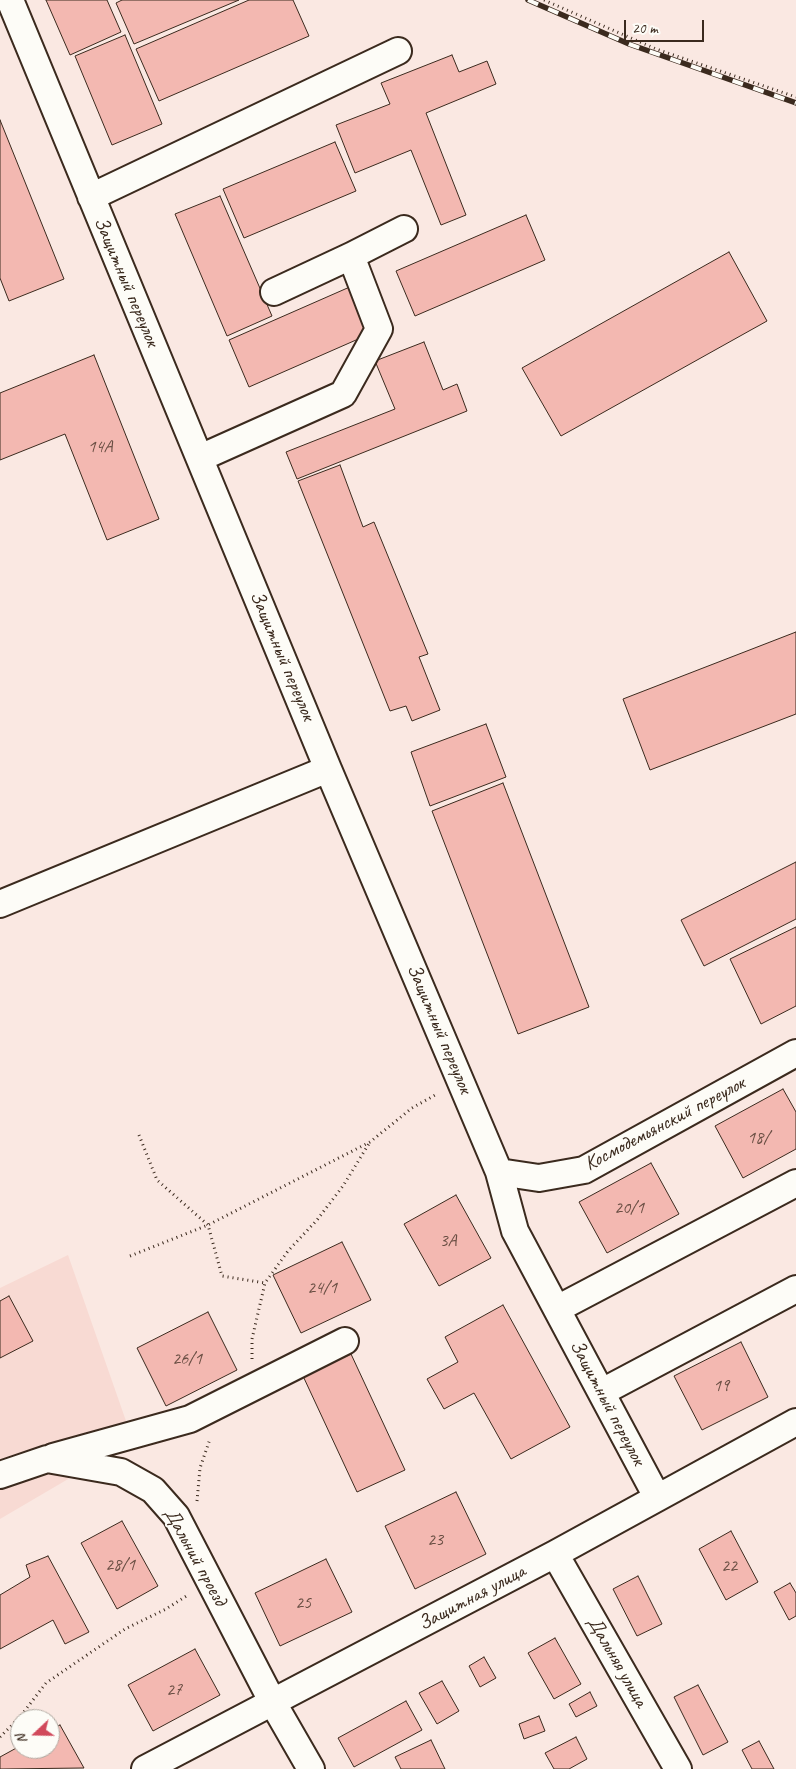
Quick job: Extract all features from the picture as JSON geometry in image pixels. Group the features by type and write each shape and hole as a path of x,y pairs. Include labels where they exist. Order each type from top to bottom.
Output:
{"street":[{"name":"Защитный переулок","path":"10,0 328,768 499,1172 516,1231 657,1497"},
{"path":"91,197 398,51"},
{"path":"274,292 404,229"},
{"path":"200,458 343,394 379,328 351,256"},
{"path":"0,904 328,768"},
{"name":"Космодемьянский переулок","path":"499,1172 539,1178 584,1170 796,1054"},
{"path":"557,1309 796,1183"},
{"path":"602,1392 796,1289"},
{"path":"48,1459 190,1419 345,1341"},
{"name":"Защитная улица","path":"146,1769 555,1554 796,1422"},
{"name":"Дальний проезд","path":"0,1475 48,1459 121,1472 153,1490 176,1516 273,1703 311,1769"},
{"name":"Дальняя улица","path":"555,1554 678,1769"}],"path":[{"path":"544,0 656,49 796,97"},
{"path":"130,1256 208,1225 370,1142 412,1108 461,1081"},
{"path":"139,1135 156,1180 208,1225 222,1276 265,1283"},
{"path":"252,1367 252,1339 265,1283 288,1251 317,1220 343,1186 370,1142"},
{"path":"197,1507 200,1468 212,1430 229,1399"},
{"path":"0,1738 20,1717 46,1683 125,1629 166,1609 210,1581"}],"shaded area":[{"path":"68,1255 133,1441 0,1519 0,1288"}],"building":[{"path":"46,0 107,0 121,32 70,55"},
{"path":"122,0 239,0 134,44 116,3"},
{"path":"249,0 293,0 309,36 159,101 136,49"},
{"path":"125,35 162,124 112,145 75,56"},
{"path":"452,55 459,72 487,61 496,84 426,113 466,215 441,225 411,150 355,173 336,125 390,104 381,83"},
{"path":"0,120 64,279 9,301 0,278"},
{"path":"335,142 356,191 244,238 223,189"},
{"path":"220,196 272,316 227,336 175,214"},
{"path":"526,215 545,260 415,316 396,271"},
{"path":"729,252 767,321 561,436 522,368"},
{"path":"352,286 372,333 249,387 229,340"},
{"path":"424,342 443,390 457,384 467,411 297,479 286,452 395,409 375,361"},
{"path":"94,355 159,519 107,540 65,434 0,460 0,393"},
{"path":"340,465 363,527 374,522 428,654 419,657 440,710 412,721 406,706 390,711 298,481"},
{"path":"796,632 796,714 650,770 623,699"},
{"path":"486,724 506,777 430,806 411,752"},
{"path":"503,783 589,1007 518,1034 432,811"},
{"path":"796,862 796,919 704,966 681,920"},
{"path":"796,927 796,1006 761,1024 730,959"},
{"path":"783,1089 796,1112 796,1149 743,1178 715,1126"},
{"path":"651,1163 679,1214 607,1253 579,1202"},
{"path":"456,1195 491,1258 439,1286 404,1224"},
{"path":"342,1242 371,1300 301,1333 273,1275"},
{"path":"9,1296 33,1341 0,1358 0,1301"},
{"path":"503,1305 570,1427 511,1459 474,1393 444,1409 427,1379 458,1362 445,1337"},
{"path":"208,1312 237,1370 166,1406 137,1348"},
{"path":"741,1342 768,1397 702,1430 674,1376"},
{"path":"351,1354 405,1470 357,1492 303,1376"},
{"path":"456,1492 486,1554 415,1589 385,1526"},
{"path":"122,1521 158,1586 117,1609 81,1543"},
{"path":"731,1531 758,1582 726,1600 699,1549"},
{"path":"48,1556 89,1632 65,1644 53,1620 0,1649 0,1595 30,1577 26,1565"},
{"path":"326,1559 352,1612 280,1646 255,1593"},
{"path":"638,1576 662,1624 637,1636 613,1589"},
{"path":"790,1583 796,1593 796,1616 789,1620 774,1592"},
{"path":"555,1638 581,1684 554,1699 528,1653"},
{"path":"195,1649 220,1695 153,1731 128,1685"},
{"path":"484,1657 496,1678 480,1687 469,1666"},
{"path":"442,1681 459,1711 437,1724 419,1693"},
{"path":"698,1685 728,1742 703,1755 674,1697"},
{"path":"590,1692 597,1706 576,1717 569,1704"},
{"path":"406,1701 422,1730 354,1767 338,1738"},
{"path":"539,1716 545,1731 524,1739 519,1724"},
{"path":"60,1725 84,1768 0,1769 0,1757 10,1752 10,1759 60,1759"},
{"path":"576,1737 587,1759 569,1769 554,1769 545,1753"},
{"path":"431,1740 445,1769 401,1769 395,1757"},
{"path":"759,1741 774,1769 752,1769 742,1750"}],"railway":[{"path":"528,0 629,44 796,103"}]}
